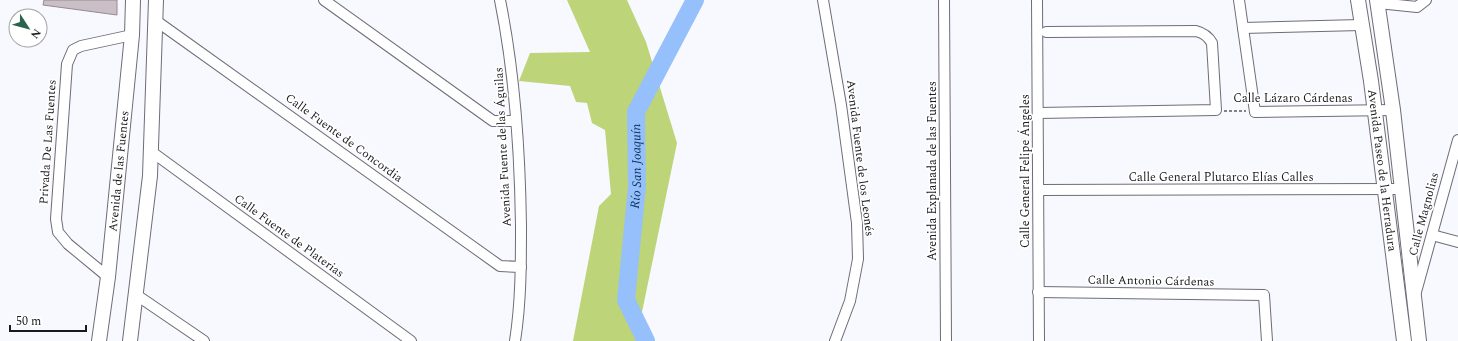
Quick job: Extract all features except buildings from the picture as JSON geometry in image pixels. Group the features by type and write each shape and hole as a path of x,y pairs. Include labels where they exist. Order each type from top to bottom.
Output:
{"main road":[{"name":"Avenida Paseo de la Herradura","path":"1358,0 1375,111 1404,341"},
{"name":"Avenida Paseo de la Herradura","path":"1377,2 1393,110 1419,341"},
{"path":"133,5 142,6 156,14"},
{"name":"Avenida de las Fuentes","path":"99,341 108,277 133,30 133,5"},
{"path":"133,30 147,31 156,14"},
{"path":"130,341 152,152 156,14"}],"street":[{"path":"324,0 493,121 516,121"},
{"name":"Avenida Fuente de las Águilas","path":"500,0 509,44 520,185 521,267 516,341"},
{"name":"Avenida Fuente de los Leonés","path":"822,0 841,105 857,230 858,259 850,301 835,341"},
{"name":"Avenida Explanada de las Fuentes","path":"944,0 946,341"},
{"name":"Calle General Felipe Ángeles","path":"1037,0 1039,341"},
{"path":"1239,0 1255,112"},
{"path":"1377,2 1416,7 1426,0"},
{"name":"Calle Fuente de Concordia","path":"156,14 500,266 521,267"},
{"path":"1243,28 1361,25"},
{"name":"Privada De Las Fuentes","path":"108,277 68,244 58,232 56,219 67,64 73,50 81,46 133,30"},
{"path":"1038,113 1216,110 1212,44 1208,36 1201,32 1046,32"},
{"name":"Calle Lázaro Cárdenas","path":"1255,112 1393,110"},
{"name":"Calle Magnolias","path":"1415,296 1458,140"},
{"name":"Calle Fuente de Platerias","path":"152,152 411,341"},
{"name":"Calle General Plutarco Elías Calles","path":"1039,190 1402,189"},
{"path":"1432,235 1458,242"},
{"name":"Calle Antonio Cárdenas","path":"1038,292 1264,295 1267,341"},
{"path":"135,294 204,341"}],"path":[{"name":"Calle Lázaro Cárdenas","path":"1216,110 1255,112"}],"green space":[{"path":"567,0 627,0 646,42 677,143 636,341 573,341 599,206 611,194 605,130 592,123 587,103 576,102 570,86 519,81 530,53 590,52"}],"waterway":[{"name":"Río San Joaquín","path":"646,341 626,300 637,186 636,112 695,0"}]}
